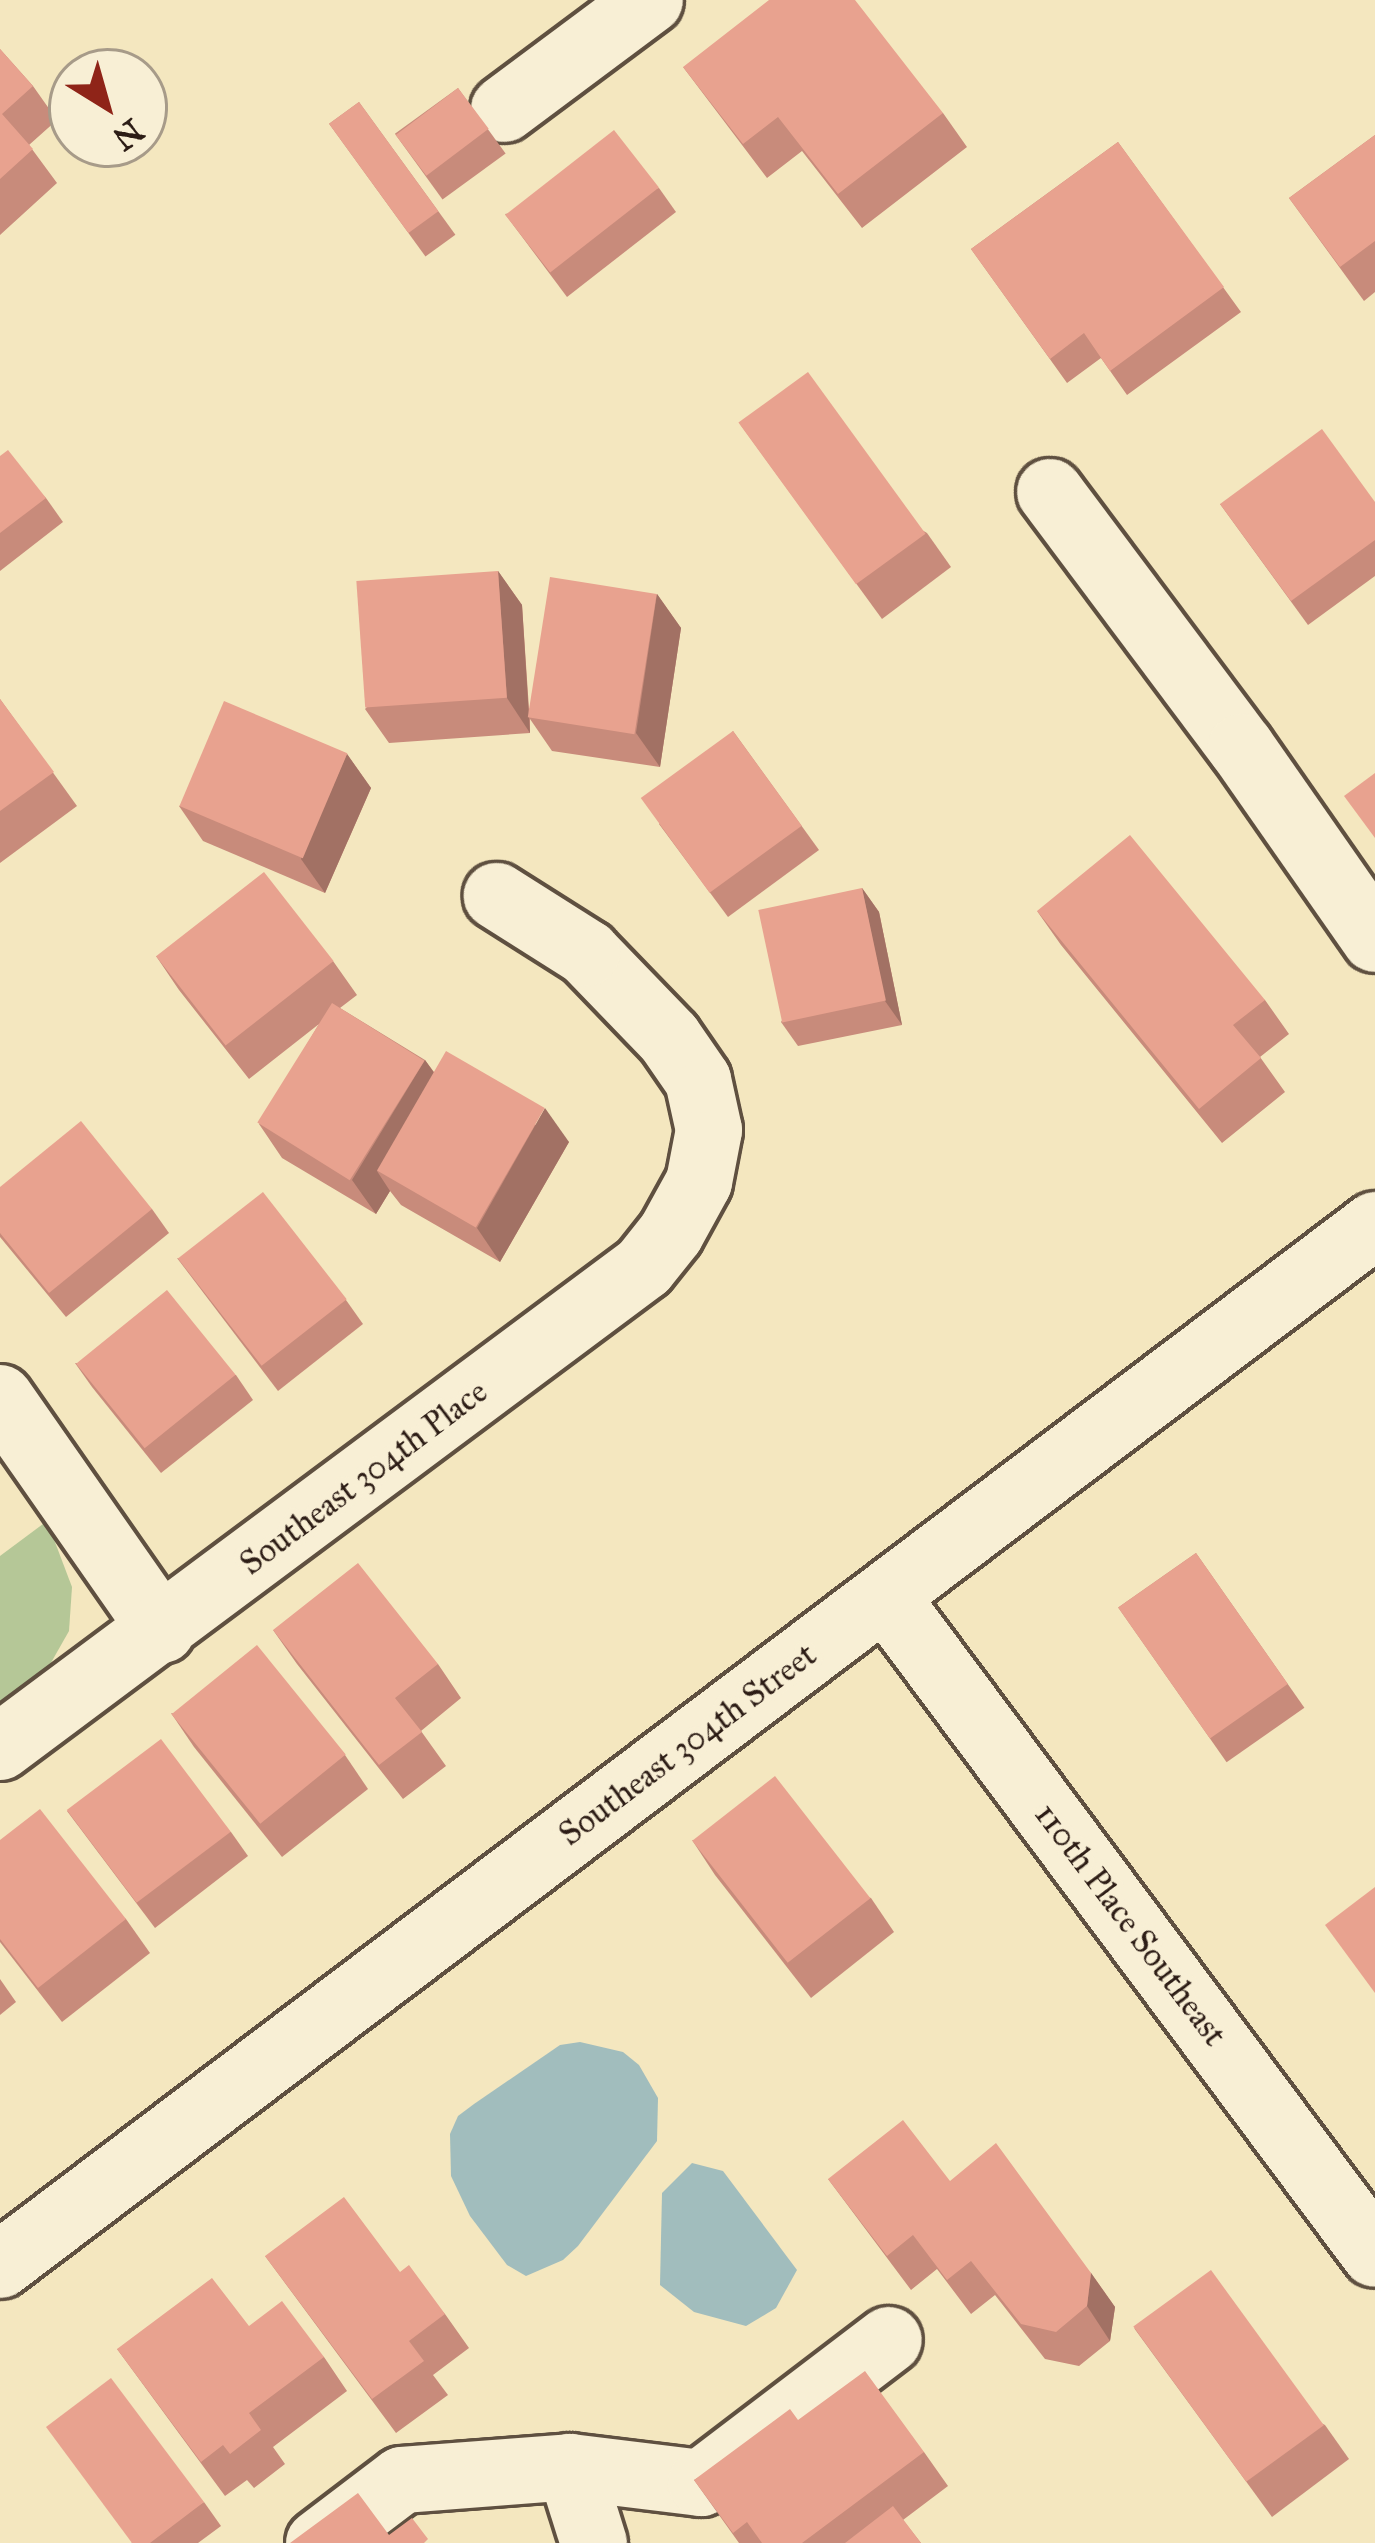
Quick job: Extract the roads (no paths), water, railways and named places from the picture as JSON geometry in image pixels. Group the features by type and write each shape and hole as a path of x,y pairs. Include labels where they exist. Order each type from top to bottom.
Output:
{"street":[{"path":"504,110 650,0"},
{"path":"1050,492 1241,747 1375,939"},
{"name":"Southeast 304th Place","path":"0,1747 644,1267 671,1233 699,1182 709,1130 698,1080 669,1038 587,953 497,896"},
{"name":"Southeast 304th Street","path":"0,2265 1375,1225"},
{"path":"0,1398 162,1630"},
{"name":"110th Place Southeast","path":"885,1596 1375,2254"},
{"path":"320,2543 401,2480 569,2467 701,2483 889,2340"},
{"path":"569,2467 594,2543"}],"water":[{"path":"580,2042 623,2052 639,2065 658,2098 657,2141 578,2246 563,2260 526,2276 507,2265 470,2216 451,2176 450,2134 458,2116 474,2104 560,2045"},
{"path":"692,2163 723,2171 797,2270 776,2308 746,2326 694,2312 660,2285 662,2193"}]}
